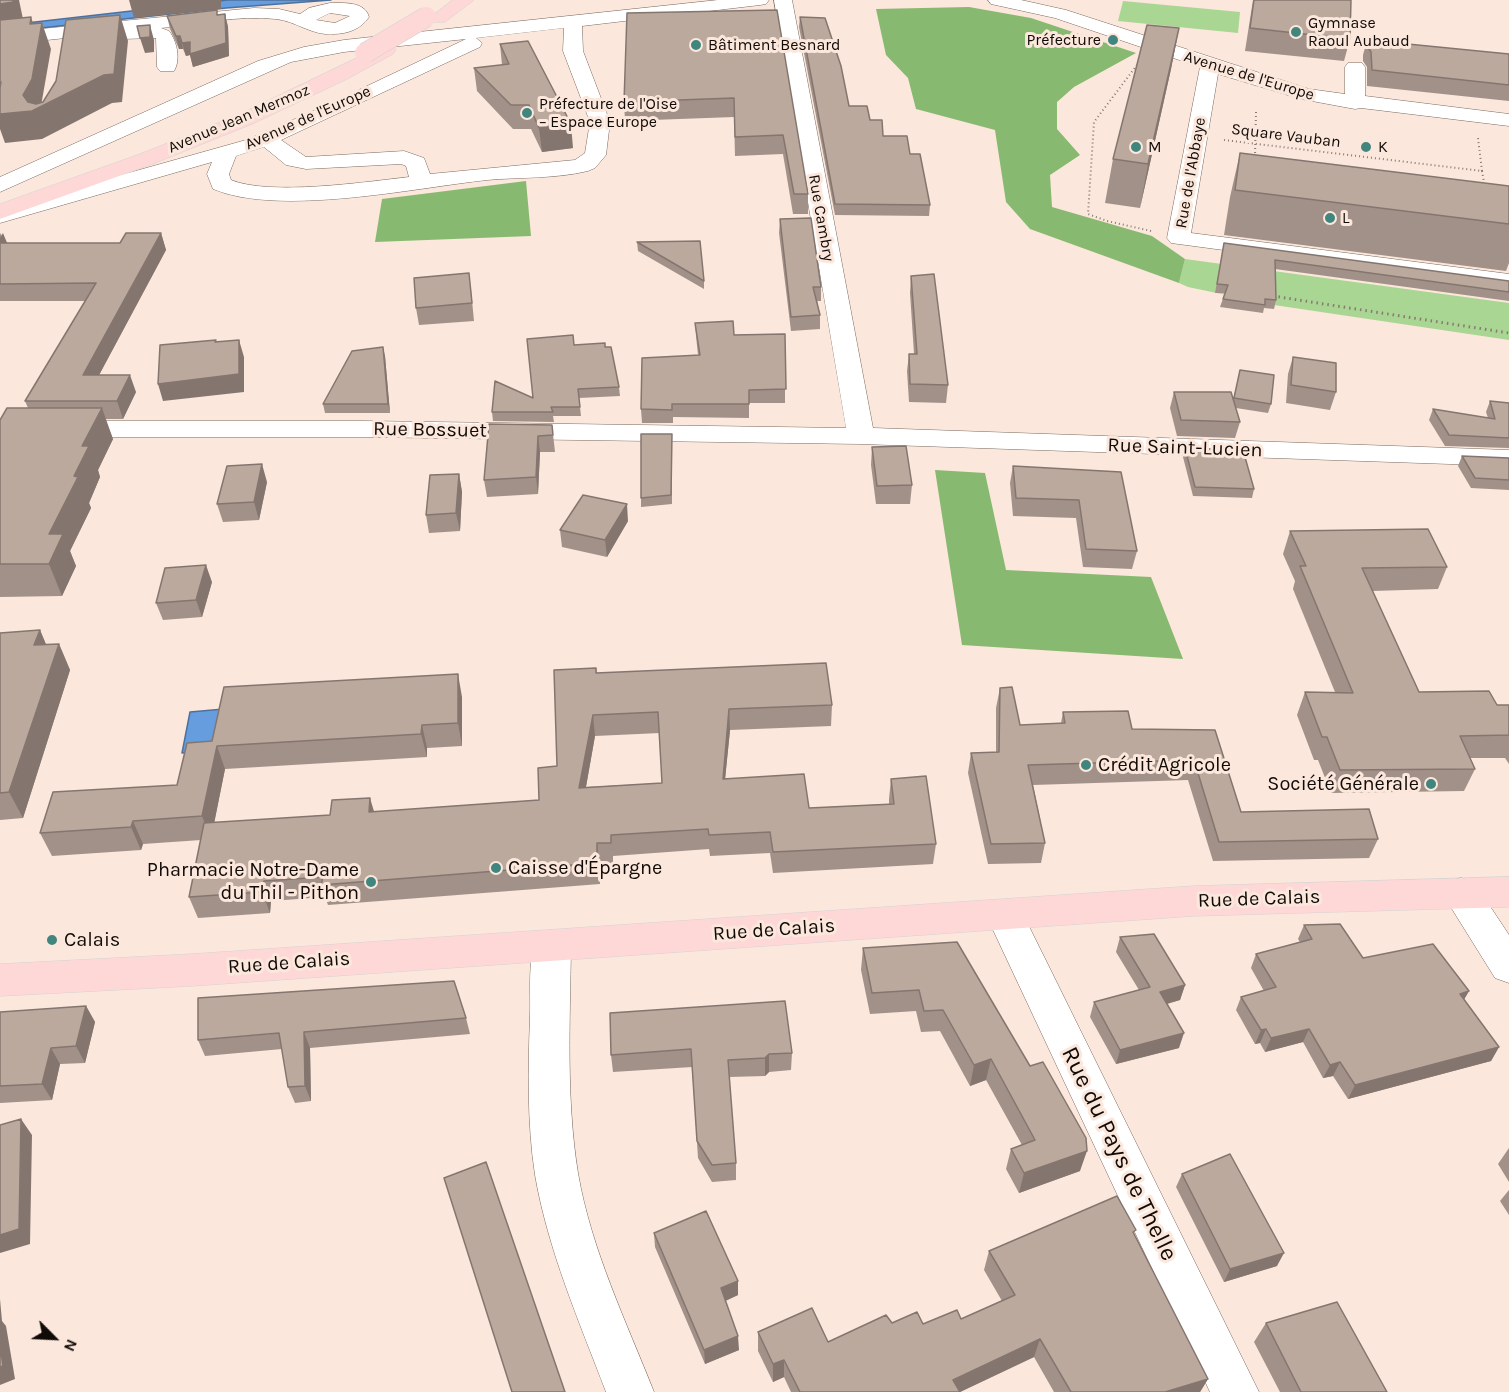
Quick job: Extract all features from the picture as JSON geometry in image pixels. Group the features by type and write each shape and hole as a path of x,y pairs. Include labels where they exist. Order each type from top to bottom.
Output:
{"main road":[{"name":"Avenue Jean Mermoz","path":"433,17 450,0"},
{"name":"Avenue Jean Mermoz","path":"0,203 195,131 279,95 375,48 465,0"},
{"name":"Avenue Jean Mermoz","path":"0,212 223,128 320,84 375,48"},
{"name":"Rue de Calais","path":"0,980 552,946 1239,899 1509,892"},
{"name":"Rue de Calais","path":"0,986 39,979"}],"street":[{"name":"Avenue de l'Europe","path":"0,185 287,57 318,50 375,48 423,38 573,23 760,0"},
{"name":"Rue Cambry","path":"783,0 861,436"},
{"name":"Avenue de l'Europe","path":"997,0 1054,12 1292,91 1355,103 1509,120"},
{"path":"606,1 641,7 710,7"},
{"path":"287,57 309,42 314,30 308,17 315,12 339,7 359,12 360,17 347,30 348,36 375,48"},
{"path":"0,39 64,42 112,24 254,13 279,14 309,23"},
{"path":"226,153 218,174 221,184 224,188 242,193 275,194 580,166 592,160 597,151 600,122 573,51 573,23"},
{"path":"112,24 163,34 168,40 167,66"},
{"name":"Avenue de l'Europe","path":"0,216 97,187 226,153 267,139 332,110 448,52 484,39 541,26"},
{"path":"423,38 442,42 448,47 448,52"},
{"name":"Rue de l'Abbaye","path":"1210,64 1179,238 1509,281"},
{"path":"1355,67 1355,103"},
{"path":"267,139 294,160 306,163 404,157 416,163 421,181"},
{"name":"Rue Bossuet","path":"0,429 364,429 861,436"},
{"name":"Rue Saint-Lucien","path":"861,436 1509,458"},
{"path":"1461,893 1509,967"},
{"name":"Rue du Pays de Thelle","path":"1005,915 1235,1392"},
{"path":"552,946 549,1096 557,1175 580,1259 630,1392"}],"path":[{"path":"1152,45 1094,122 1088,214 1107,221 1179,238"},
{"path":"1256,112 1255,156 1264,158"},
{"name":"Square Vauban","path":"1197,137 1482,171"},
{"path":"1477,138 1485,189"},
{"path":"1273,296 1509,333"}],"green space":[{"path":"1123,1 1240,12 1238,33 1118,21"},
{"path":"969,7 1031,18 1136,53 1074,87 1057,102 1057,129 1080,155 1050,175 1052,207 1152,236 1185,259 1179,283 1030,229 1006,202 995,130 916,109 908,78 886,55 876,9"},
{"path":"526,181 531,236 375,242 382,199"},
{"path":"1185,259 1509,303 1509,340 1274,305 1188,287 1179,283"},
{"path":"935,470 985,473 1006,570 1151,577 1183,659 962,645"}],"water":[{"path":"228,0 331,0 226,8 41,28 0,26"},
{"path":"224,709 218,750 182,753 190,712"}],"building":[{"path":"0,0 13,0 13,2 0,4"},
{"path":"1254,0 1351,0 1350,39 1250,28"},
{"path":"217,10 217,15 225,14 226,43 190,54 190,42 182,43 180,36 176,36 167,16"},
{"path":"777,10 808,194 794,194 783,135 735,137 734,98 624,102 627,13"},
{"path":"120,15 114,74 104,75 32,111 0,114 0,20 31,17 30,24 42,23 32,79 23,95 28,102 36,104 43,102 56,81 66,20"},
{"path":"800,17 825,18 841,66 849,106 867,106 870,120 882,120 883,136 907,136 910,154 920,154 930,205 835,204"},
{"path":"150,25 150,37 140,38 137,26"},
{"name":"M","path":"1147,25 1179,28 1148,164 1113,159"},
{"path":"1367,40 1509,54 1509,85 1372,70 1371,52"},
{"path":"528,41 571,124 539,128 529,105 511,105 474,68 509,64 500,44"},
{"path":"1240,153 1509,186 1509,224 1235,190"},
{"path":"811,218 821,287 813,287 820,315 791,317 780,219"},
{"path":"126,233 161,233 83,375 130,375 117,401 25,401 96,283 0,284 0,243 120,243"},
{"path":"700,241 704,281 637,242"},
{"path":"1224,243 1509,281 1509,292 1275,260 1276,300 1265,299 1265,305 1223,299 1228,285 1217,284"},
{"path":"469,273 472,303 416,308 414,278"},
{"path":"934,274 948,385 910,384 909,354 917,354 911,276"},
{"path":"733,321 734,335 785,334 786,389 749,390 749,404 672,404 672,410 641,409 642,358 700,355 695,323"},
{"path":"573,335 574,345 605,343 605,347 611,347 619,387 578,389 580,407 551,407 553,412 492,412 495,381 533,398 527,339"},
{"path":"216,340 215,342 239,340 239,374 158,384 160,345"},
{"path":"383,347 388,404 323,404 352,351"},
{"path":"1293,357 1336,363 1336,392 1291,385"},
{"path":"1240,370 1274,375 1271,404 1234,398"},
{"path":"1174,392 1231,392 1240,422 1181,420"},
{"path":"1490,401 1509,403 1509,438 1449,435 1433,409 1495,419"},
{"path":"7,408 102,408 82,446 89,446 74,476 78,477 49,534 63,534 49,564 0,564 0,420"},
{"path":"489,424 552,425 553,435 538,436 536,477 484,480"},
{"path":"641,434 672,434 671,495 641,498"},
{"path":"906,446 912,485 877,486 872,447"},
{"path":"1185,448 1243,450 1254,489 1195,487"},
{"path":"1462,456 1509,458 1509,480 1475,478"},
{"path":"262,464 254,502 217,504 227,466"},
{"path":"1013,466 1121,472 1137,551 1086,549 1079,500 1016,498"},
{"path":"459,474 456,513 426,515 430,475"},
{"path":"583,495 627,504 605,540 560,530"},
{"path":"1428,529 1447,567 1362,568 1419,692 1489,691 1497,705 1509,705 1509,735 1460,736 1475,769 1340,770 1327,737 1322,737 1305,692 1353,693 1300,566 1306,566 1290,531"},
{"path":"206,565 196,600 156,603 165,568"},
{"path":"40,630 34,645 59,644 9,792 0,793 0,633"},
{"path":"826,663 832,705 729,709 723,779 804,774 809,808 894,804 891,779 926,776 936,844 773,852 770,832 709,835 708,829 611,835 611,843 597,843 597,863 321,885 323,877 264,881 262,892 189,897 204,823 330,815 332,800 370,798 369,812 539,800 538,768 557,766 554,670 596,668 596,673","holes":["658,712 662,783 579,788 593,715"]},
{"path":"458,674 458,723 422,725 421,734 217,746 202,816 133,821 131,827 40,833 53,792 177,785 187,743 212,741 224,687"},
{"path":"1012,687 1020,725 1065,723 1063,712 1128,711 1132,729 1215,730 1241,812 1369,809 1378,839 1219,842 1194,760 1028,765 1045,843 991,844 971,753 999,752 1000,688"},
{"path":"1340,924 1363,958 1433,944 1469,991 1460,994 1499,1047 1355,1085 1340,1062 1330,1065 1309,1029 1271,1038 1266,1029 1261,1030 1241,997 1276,987 1256,954 1312,939 1304,925"},
{"path":"1154,934 1185,985 1160,992 1184,1033 1120,1050 1094,1002 1150,987 1120,937"},
{"path":"957,942 1030,1066 1043,1062 1086,1138 1087,1151 1024,1173 1011,1149 1035,1140 991,1059 974,1065 943,1010 924,1011 919,990 872,993 863,948"},
{"path":"454,981 466,1018 304,1032 305,1086 288,1087 279,1033 198,1040 198,998"},
{"path":"785,1001 792,1053 769,1054 765,1058 728,1060 736,1163 712,1165 697,1141 691,1049 611,1055 610,1013"},
{"path":"86,1006 76,1046 51,1048 42,1084 0,1086 0,1012"},
{"path":"21,1119 19,1229 0,1235 0,1125"},
{"path":"1230,1154 1284,1253 1230,1269 1182,1174"},
{"path":"486,1162 565,1392 512,1392 444,1178"},
{"path":"1117,1196 1136,1230 1133,1232 1208,1379 1165,1392 1071,1392 1040,1339 953,1380 960,1392 800,1392 784,1360 773,1364 758,1332 812,1308 828,1342 886,1315 892,1323 917,1312 923,1324 957,1310 961,1319 1015,1295 989,1251"},
{"path":"706,1211 738,1281 721,1288 738,1336 704,1350 654,1233"},
{"path":"1337,1302 1387,1392 1301,1392 1266,1323"},
{"path":"0,1346 3,1366 0,1367"}],"place":[{"name":"Gymnase Raoul Aubaud","path":"1296,32"},
{"name":"Préfecture","path":"1113,40"},
{"name":"Bâtiment Besnard","path":"696,45"},
{"name":"Préfecture de l'Oise – Espace Europe","path":"527,113"},
{"name":"M","path":"1136,147"},
{"name":"K","path":"1366,147"},
{"name":"L","path":"1330,218"},
{"name":"Crédit Agricole","path":"1086,765"},
{"name":"Société Générale","path":"1431,784"},
{"name":"Caisse d'Épargne","path":"496,868"},
{"name":"Pharmacie Notre-Dame du Thil - Pithon","path":"371,882"},
{"name":"Calais","path":"52,940"}]}
